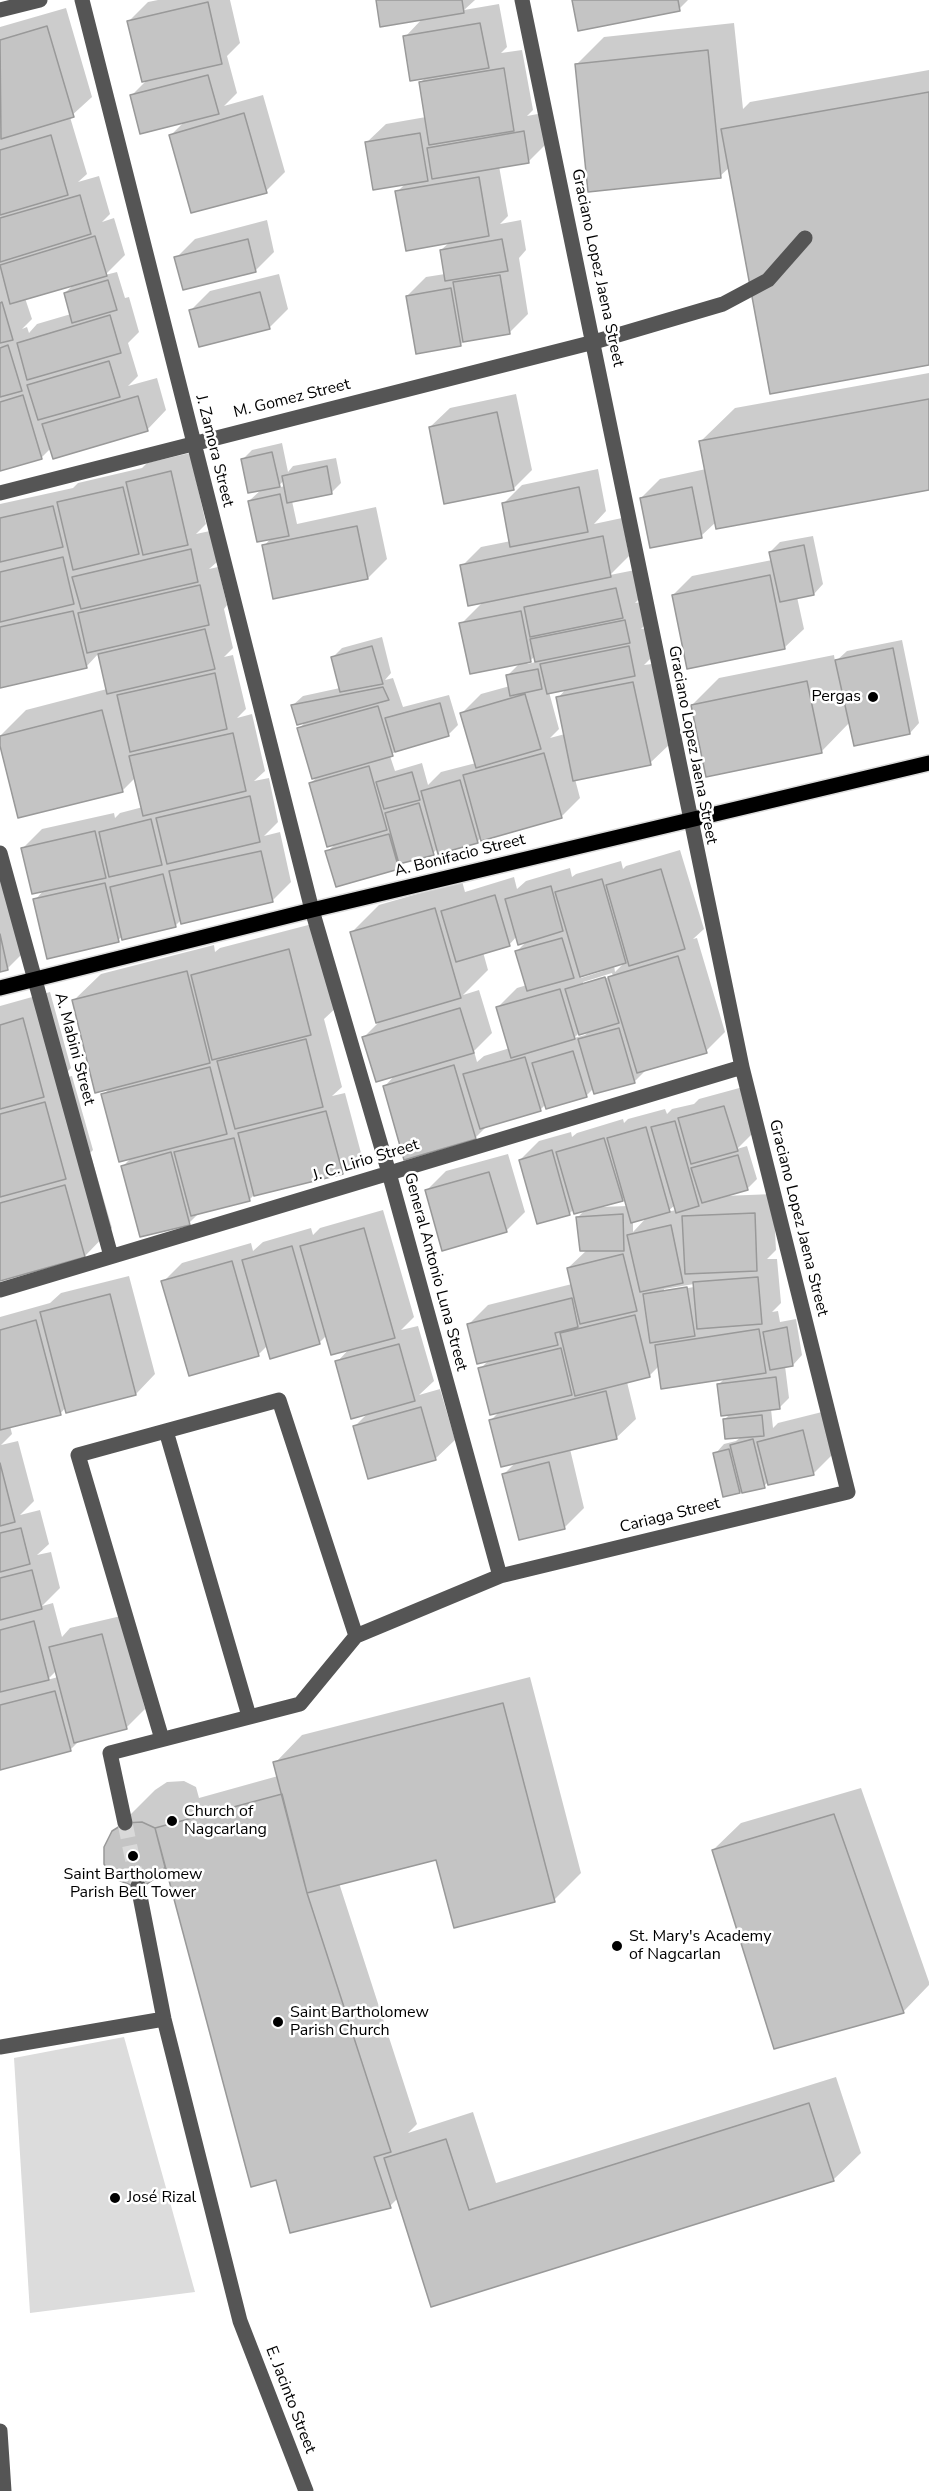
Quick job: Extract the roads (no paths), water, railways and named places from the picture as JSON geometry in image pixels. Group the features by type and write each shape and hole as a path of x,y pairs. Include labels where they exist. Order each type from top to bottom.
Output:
{"main road":[{"name":"A. Bonifacio Street","path":"0,988 312,910 929,763"}],"street":[{"path":"0,10 40,0"},
{"name":"J. Zamora Street","path":"82,0 312,910"},
{"name":"Graciano Lopez Jaena Street","path":"522,0 594,342 689,819 742,1067 848,1492"},
{"name":"M. Gomez Street","path":"0,494 594,342 723,304 768,280 805,238"},
{"name":"A. Mabini Street","path":"0,853 111,1256"},
{"name":"General Antonio Luna Street","path":"312,910 389,1173 500,1576"},
{"name":"J. C. Lirio Street","path":"0,1290 742,1067"},
{"path":"125,1823 110,1753 300,1704 356,1636 279,1400 78,1455 162,1739"},
{"path":"166,1431 249,1716"},
{"name":"Cariaga Street","path":"356,1636 500,1576 848,1492"},
{"name":"E. Jacinto Street","path":"138,1886 164,2019 240,2321 306,2491"},
{"path":"0,2047 164,2019"},
{"path":"0,2431 4,2491"}],"tunnel":[{"path":"125,1823 138,1886"}],"place":[{"name":"Pergas","path":"873,697"},
{"name":"Church of Nagcarlang","path":"172,1821"},
{"name":"Saint Bartholomew Parish Bell Tower","path":"133,1856"},
{"name":"St. Mary's Academy of Nagcarlan","path":"617,1946"},
{"name":"Saint Bartholomew Parish Church","path":"278,2022"},
{"name":"José Rizal","path":"115,2198"}]}
